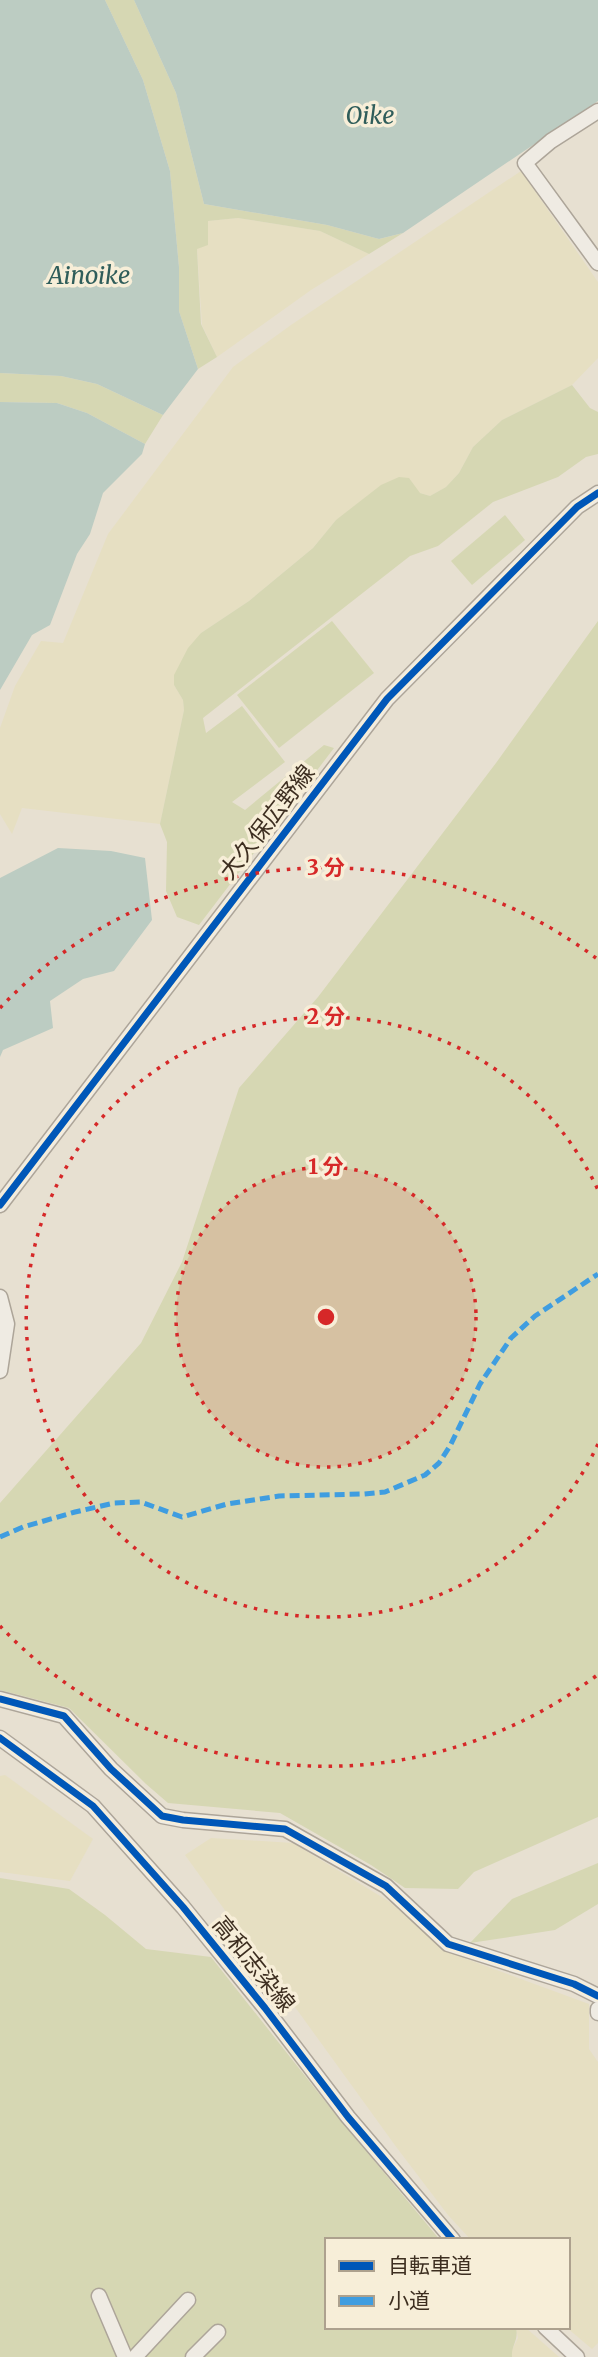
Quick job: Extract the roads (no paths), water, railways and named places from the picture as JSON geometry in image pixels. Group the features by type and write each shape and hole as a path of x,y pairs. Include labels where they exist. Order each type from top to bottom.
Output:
{"street":[{"path":"598,110 551,141 525,163 598,263"},
{"name":"大久保広野線","path":"0,1205 387,699 577,508 598,493"},
{"path":"0,1297 7,1324 0,1371"},
{"path":"0,1699 64,1716 111,1769 162,1816 285,1829 386,1886 448,1944 574,1984 598,1996"},
{"name":"高和志染線","path":"0,1738 93,1807 174,1897 265,2008 348,2117 451,2238"},
{"path":"99,2296 125,2357"},
{"path":"135,2357 188,2300"},
{"path":"547,2329 577,2357"},
{"path":"193,2357 218,2332"}],"water":[{"name":"Ainoike","path":"0,0 105,0 143,80 170,171 179,267 179,311 198,369 163,415 97,384 61,376 0,373"},
{"name":"Oike","path":"134,0 598,0 598,101 403,233 379,239 327,225 204,204 176,93"},
{"path":"0,402 57,403 87,413 145,444 142,454 103,493 90,534 77,554 50,625 32,635 0,690"},
{"path":"58,848 111,851 145,858 152,920 114,971 83,979 50,1001 53,1028 3,1050 0,1057 0,878"}]}
